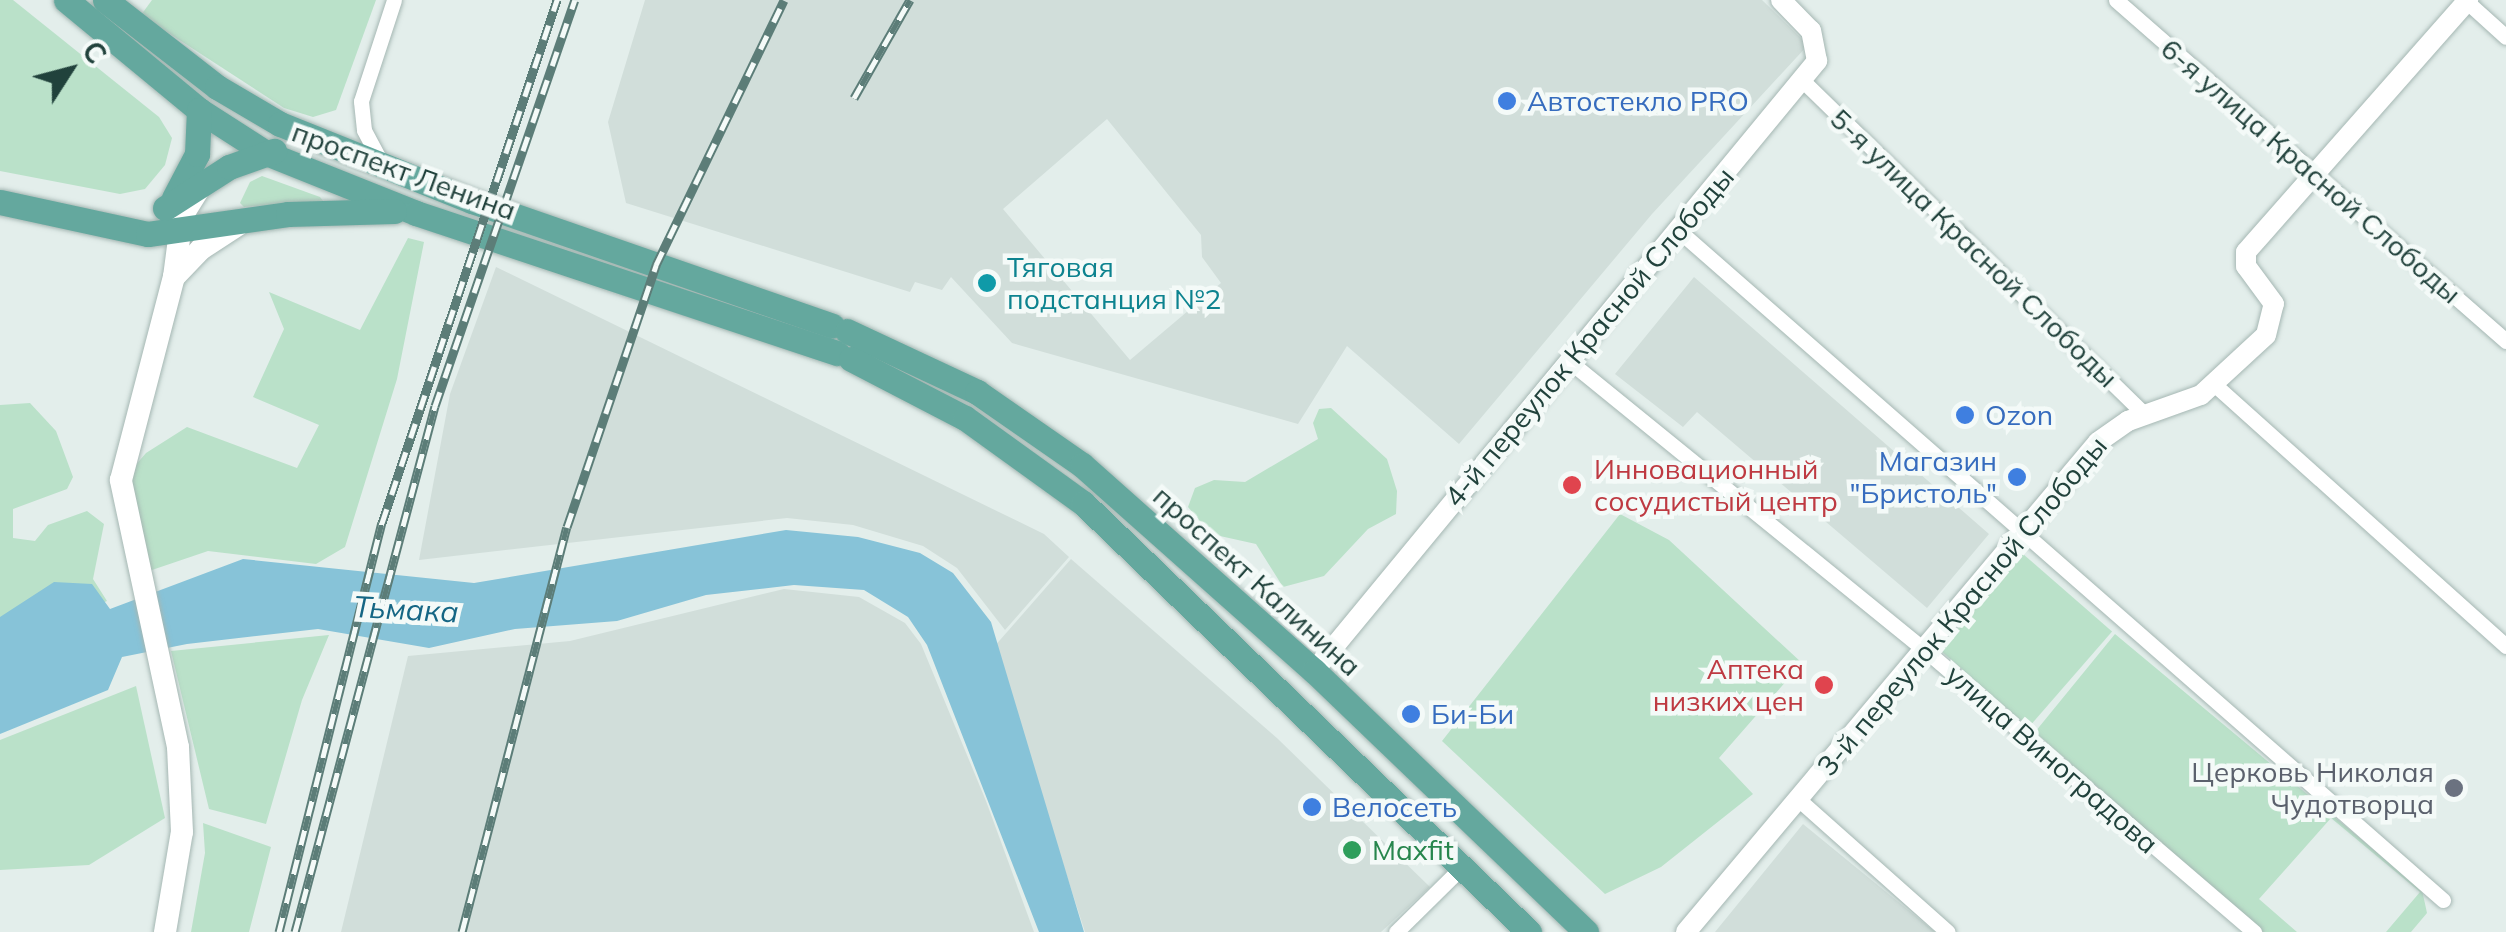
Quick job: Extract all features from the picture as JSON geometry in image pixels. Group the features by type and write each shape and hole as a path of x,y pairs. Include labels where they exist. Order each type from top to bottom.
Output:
{"main road":[{"name":"проспект Ленина","path":"66,0 199,110 266,153 416,213 539,238"},
{"name":"проспект Ленина","path":"121,5 232,97 333,147 539,238"},
{"path":"199,110 200,142 209,180"},
{"path":"166,208 200,142"},
{"path":"131,231 209,180 266,153 333,147"},
{"path":"165,932 182,832 178,747 133,554 122,467 174,277 186,208 209,180"},
{"path":"0,202 131,231 179,234 338,209 416,213"},
{"path":"174,277 209,242 246,221"},
{"path":"131,231 174,277"},
{"name":"проспект Калинина","path":"539,238 960,383 1038,432 1314,671 1586,932"},
{"name":"проспект Калинина","path":"842,343 1026,458 1274,681 1529,932"},
{"path":"1274,681 1297,683 1314,671"},
{"path":"1462,866 1484,856 1508,856"}],"street":[{"path":"385,167 367,138 361,102 394,0"},
{"name":"4-й переулок Красной Слободы","path":"1314,671 1817,60 1816,42 1781,0"},
{"name":"6-я улица Красной Слободы","path":"2116,0 2506,341"},
{"path":"2466,0 2506,37"},
{"name":"3-й переулок Красной Слободы","path":"1686,932 2098,442 2145,416 2215,386 2274,320 2272,299 2246,266 2246,252 2466,0"},
{"name":"5-я улица Красной Слободы","path":"1802,80 2145,416"},
{"path":"1678,230 2443,900"},
{"name":"улица Виноградова","path":"1570,361 1924,649 2254,932"},
{"path":"2215,386 2506,646"},
{"path":"1798,798 1948,932"},
{"path":"1396,932 1462,866"}],"shaded area":[{"path":"645,0 1762,0 1808,45 1652,214 1459,444 1347,346 1298,424 1012,343 951,277 942,290 915,282 910,292 626,203 608,122","holes":["1107,119 1201,235 1202,257 1221,283 1130,360 1003,209"]},
{"path":"496,267 1044,534 1069,557 1005,630 957,568 923,546 853,525 787,518 419,560 450,394"},
{"path":"1694,277 1989,534 1927,608 1697,412 1683,427 1615,374"},
{"path":"1071,559 1278,739 1430,887 1381,932 1085,932 993,648"},
{"path":"784,589 859,597 905,623 921,644 986,801 1034,932 341,932 408,656 570,641"},
{"path":"1803,824 1935,932 1715,932"}],"green space":[{"path":"0,0 13,0 159,117 172,138 165,165 145,189 120,194 0,171"},
{"path":"152,0 376,0 336,110 313,117 284,108 141,15"},
{"path":"262,176 323,201 244,207 240,203 250,182"},
{"path":"408,238 424,242 397,379 345,547 316,564 208,551 149,571 128,474 146,453 187,427 297,468 319,425 253,397 284,329 269,292 360,330"},
{"path":"30,403 56,431 73,477 67,489 13,509 13,538 35,541 48,525 87,511 104,524 93,579 107,601 0,649 0,405"},
{"path":"1331,408 1387,459 1397,491 1396,514 1368,529 1324,576 1283,587 1256,544 1211,534 1188,507 1195,488 1214,480 1245,482 1318,439 1313,423 1319,409"},
{"path":"1620,514 1669,540 1802,663 1719,758 1753,794 1661,867 1605,894 1442,741"},
{"path":"2023,554 2112,631 2029,727 1940,650"},
{"path":"2115,634 2422,890 2427,913 2411,932 2386,932 2420,892 2331,818 2259,899 2297,932 2263,932 2035,732"},
{"path":"329,635 302,700 266,824 209,809 171,651"},
{"path":"136,686 165,818 89,865 0,870 0,740"},
{"path":"203,823 271,847 249,932 191,932 205,853"}],"water":[{"name":"Тьмака","path":"786,530 858,537 920,553 953,573 991,622 1084,932 1039,932 927,645 908,617 864,590 794,585 706,595 617,621 515,629 429,648 318,629 187,644 122,657 108,690 0,734 0,617 54,582 92,584 110,609 243,559 474,583"}],"railway":[{"path":"279,932 382,523 557,0"},
{"path":"295,932 435,406 575,0"},
{"path":"462,932 567,527 656,265 784,0"},
{"path":"854,98 910,0"}],"place":[{"name":"Автостекло PRO","path":"1507,101"},
{"name":"Тяговая подстанция №2","path":"987,283"},
{"name":"Ozon","path":"1965,415"},
{"name":"Магазин \"Бристоль\"","path":"2017,477"},
{"name":"Инновационный сосудистый центр","path":"1572,485"},
{"name":"Аптека низких цен","path":"1824,685"},
{"name":"Би-Би","path":"1411,714"},
{"name":"Церковь Николая Чудотворца","path":"2454,788"},
{"name":"Велосеть","path":"1312,807"},
{"name":"Maxfit","path":"1352,850"}]}
